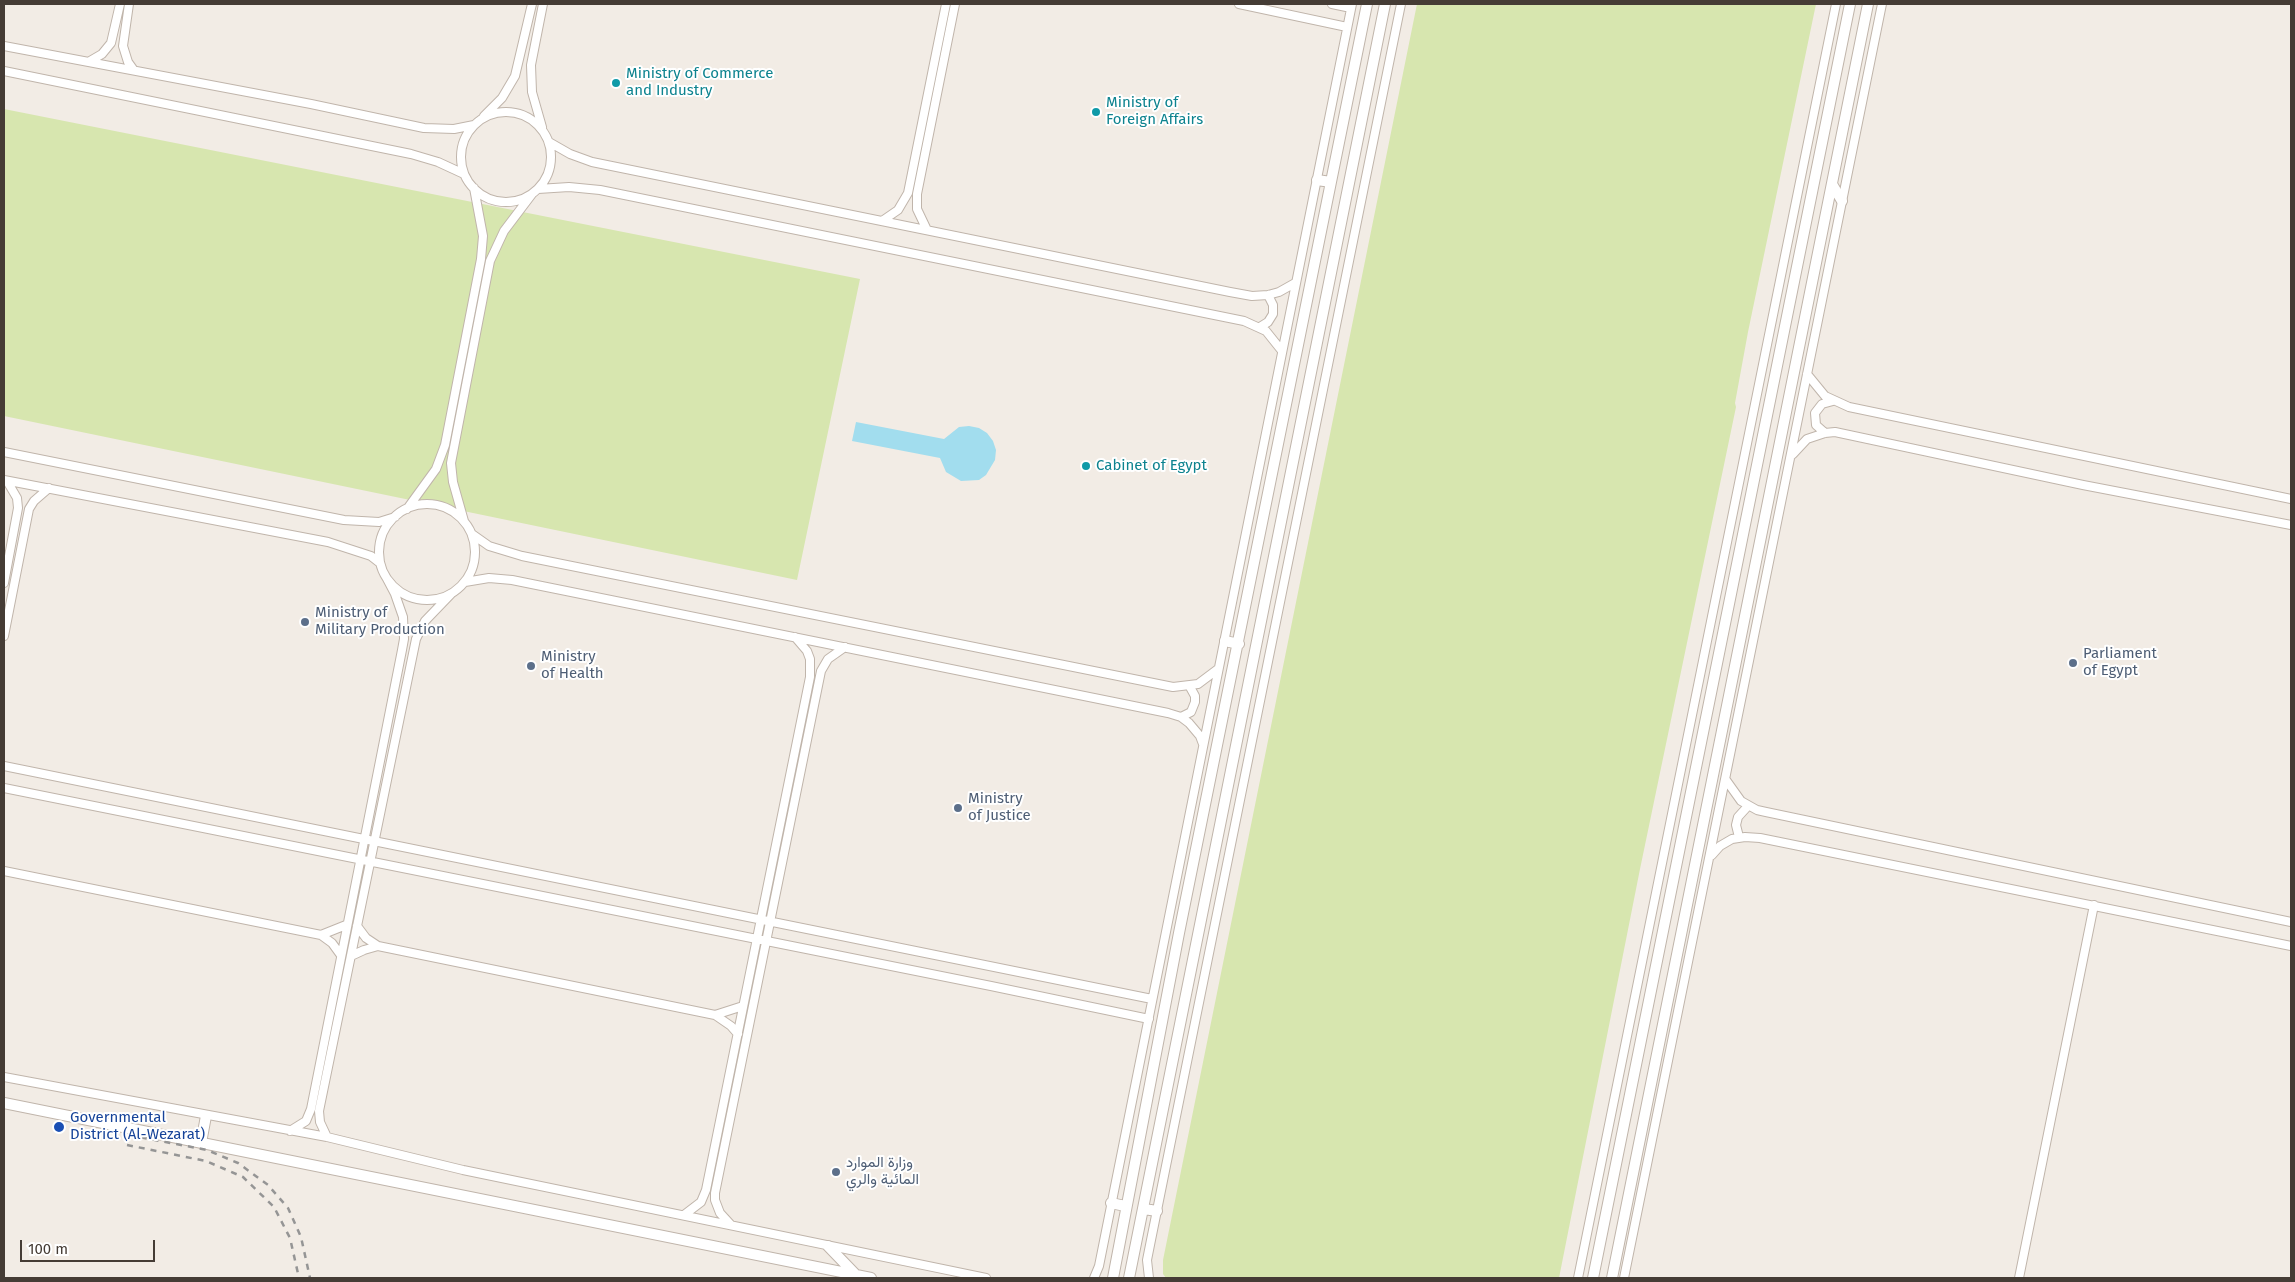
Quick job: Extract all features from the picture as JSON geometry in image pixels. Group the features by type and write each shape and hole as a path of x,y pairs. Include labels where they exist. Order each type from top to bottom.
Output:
{"street":[{"path":"90,61 102,54 111,42 120,4"},
{"path":"129,4 122,46 133,69"},
{"path":"532,4 515,76 502,98 477,122 466,136 462,148 461,161 464,174 474,188 490,198 508,202 521,200 535,191 569,187 600,190 1244,320 1260,327 1271,336 1282,350"},
{"path":"543,4 531,60 531,78 534,105 549,142 550,167 546,179 504,231 490,261 451,463 453,482 464,521 472,534 489,546 522,556 1173,687 1190,687 1206,681 1218,669"},
{"path":"882,221 898,210 908,193 946,4"},
{"path":"927,230 919,217 917,194 955,4"},
{"path":"1239,4 1347,27"},
{"path":"1094,1278 1099,1266 1352,6 1332,4"},
{"path":"1113,1278 1125,1206 1367,4"},
{"path":"1129,1278 1385,4"},
{"path":"1149,1278 1147,1260 1401,4"},
{"path":"1578,1278 1836,4"},
{"path":"1593,1278 1850,4"},
{"path":"1612,1278 1868,4"},
{"path":"1624,1278 1711,856 1882,4"},
{"path":"4,46 133,69 424,128 454,129 502,112 514,112 535,122 543,131"},
{"path":"4,72 411,154 438,162 464,174"},
{"path":"549,142 570,154 592,162 1230,292 1252,296 1268,295 1279,292 1295,283"},
{"path":"1317,180 1331,182"},
{"path":"1832,184 1842,201"},
{"path":"407,509 436,470 445,445 481,259 482,229 474,188"},
{"path":"1260,327 1268,322 1273,314 1273,305 1268,295"},
{"path":"1807,374 1818,390 1833,401 1849,407 2291,499"},
{"path":"1825,432 1816,425 1815,413 1822,404 1833,401"},
{"path":"1790,458 1807,439 1825,432 1845,434 2084,485 2291,525"},
{"path":"4,452 344,520 379,522 395,517"},
{"path":"5,480 328,542 371,556 380,563"},
{"path":"4,583 18,508 17,498 5,480"},
{"path":"4,636 29,509 34,501 49,488"},
{"path":"290,1131 306,1121 311,1110 340,954 404,639 403,617 395,594 380,563 381,538 386,526 395,517 407,509 422,504 437,505 452,511 464,521"},
{"path":"326,1137 321,1127 319,1111 416,639 425,621 450,594 465,582 472,571 475,559 472,534"},
{"path":"386,577 398,590 415,598 433,600 450,594"},
{"path":"465,582 489,578 512,580 1181,717 1195,729 1203,744"},
{"path":"684,1215 701,1202 706,1190 811,668 807,651 795,637"},
{"path":"1225,641 1239,644"},
{"path":"732,1225 720,1214 714,1200 715,1193 821,671 828,659 845,647"},
{"path":"1235,665 1252,669"},
{"path":"1181,717 1190,712 1194,707 1195,696 1190,687"},
{"path":"4,766 1152,999"},
{"path":"1726,780 1735,795 1748,806 1766,812 2291,922"},
{"path":"4,788 1148,1019"},
{"path":"1739,837 1736,825 1738,817 1748,806"},
{"path":"1711,856 1726,842 1739,837 1760,838 2291,946"},
{"path":"4,871 321,934 332,943 340,954"},
{"path":"2019,1278 2094,905"},
{"path":"321,934 346,925"},
{"path":"357,926 366,938 378,946 715,1014 732,1026 738,1034"},
{"path":"351,956 378,946"},
{"path":"715,1014 743,1006"},
{"path":"4,1077 326,1137 463,1170 986,1278"},
{"path":"4,1102 870,1278"},
{"path":"201,1143 206,1116"},
{"path":"1111,1203 1125,1206"},
{"path":"1144,1209 1157,1211"},
{"path":"828,1246 856,1275"}],"green space":[{"path":"1417,4 1816,4 1748,332 1735,403 1736,407 1640,869 1559,1278 1166,1278 1163,1274 1163,1260"},
{"path":"4,109 860,279 797,580 4,416"}],"water":[{"path":"856,422 944,439 959,427 979,428 987,433 993,441 996,450 995,460 986,475 979,480 961,481 946,472 940,458 852,441"}],"railway":[{"path":"129,1135 207,1150 238,1163 268,1185 288,1208 301,1237 310,1278"},
{"path":"127,1145 206,1161 243,1177 274,1207 290,1238 299,1278"}],"place":[{"name":"Ministry of Commerce and Industry","path":"616,83"},
{"name":"Ministry of Foreign Affairs","path":"1096,112"},
{"name":"Cabinet of Egypt","path":"1086,466"},
{"name":"Ministry of Military Production","path":"305,622"},
{"name":"Parliament of Egypt","path":"2073,663"},
{"name":"Ministry of Health","path":"531,666"},
{"name":"Ministry of Justice","path":"958,808"},
{"name":"Governmental District (Al-Wezarat)","path":"59,1127"},
{"name":"وزارة الموارد المائية والري","path":"836,1172"}]}
